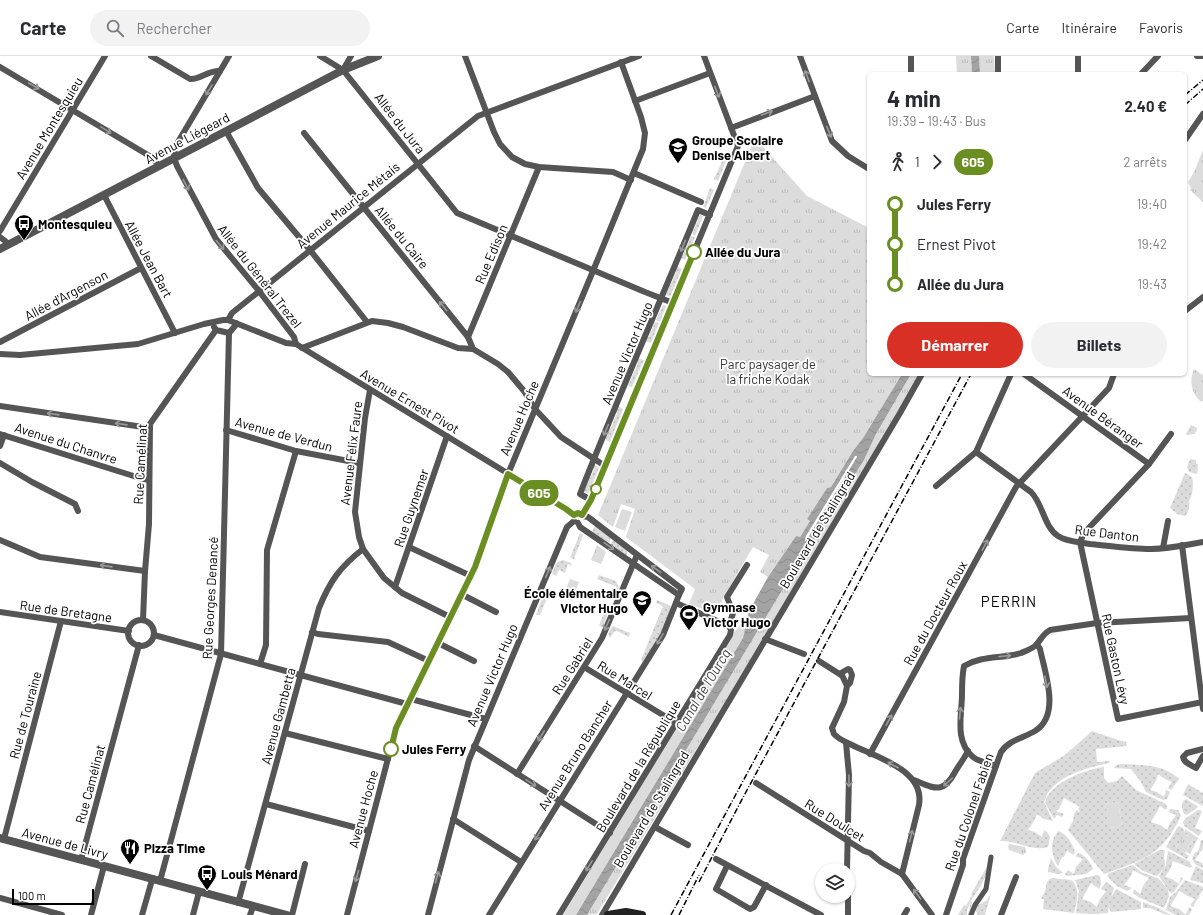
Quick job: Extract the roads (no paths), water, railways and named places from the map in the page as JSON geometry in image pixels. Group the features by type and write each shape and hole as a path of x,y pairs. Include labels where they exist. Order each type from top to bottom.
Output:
{"main road":[{"path":"610,915 626,912 640,915"}],"street":[{"name":"Avenue Montesquieu","path":"0,232 105,56"},
{"path":"151,56 190,79 196,79 214,70 220,71"},
{"path":"174,158 175,147 229,56"},
{"path":"320,56 343,70 351,56"},
{"name":"Avenue Liégeard","path":"0,249 343,70 378,56"},
{"path":"465,56 486,113 500,144 512,158 525,164 540,167 613,172 631,180"},
{"name":"Avenue Maurice Métais","path":"228,320 232,313 478,116 639,56"},
{"name":"Avenue Victor Hugo","path":"428,915 474,746 567,527 576,520 582,521 583,515 606,466 738,146 704,56"},
{"path":"800,56 832,141 848,156 867,168"},
{"path":"911,56 911,72"},
{"path":"998,56 998,72"},
{"path":"1078,56 1078,72"},
{"path":"1144,72 1158,56"},
{"path":"1197,56 1203,56"},
{"name":"Avenue Hoche","path":"347,915 396,728 471,576 508,474 634,173 643,148 645,133 621,62"},
{"path":"0,67 153,158 158,166"},
{"name":"Allée du Jura","path":"343,70 457,213 593,271 673,303"},
{"path":"635,101 710,73"},
{"path":"731,128 815,96"},
{"path":"1187,137 1203,114"},
{"path":"226,131 258,188 310,250 366,322"},
{"name":"Allée du Caire","path":"304,133 468,337"},
{"name":"Allée du Général Trezel","path":"174,158 216,239 259,291 294,337 296,344"},
{"name":"Rue Edison","path":"468,337 540,167"},
{"path":"634,173 701,202"},
{"name":"Allée Jean Bart","path":"104,195 176,333"},
{"name":"Avenue Victor Hugo","path":"591,500 580,494 594,458 698,210 710,215"},
{"path":"0,237 9,244"},
{"name":"Allée d'Argenson","path":"0,342 142,268"},
{"path":"1187,309 1203,297"},
{"path":"0,354 20,355 138,344 213,322 228,320"},
{"name":"Avenue Ernest Pivot","path":"228,320 286,342 296,344 566,509 576,520"},
{"path":"213,322 216,330 228,333 236,323"},
{"path":"302,348 366,322 378,322 394,324 458,348 474,349 508,372 524,391 535,409 561,437 606,466"},
{"name":"Rue Camélinat","path":"143,620 149,524 151,421 216,330"},
{"name":"Rue Georges Denancé","path":"142,915 156,880 221,654 228,333"},
{"path":"468,337 474,349"},
{"name":"Boulevard de Stalingrad","path":"602,915 921,376"},
{"path":"936,486 976,452 1010,376"},
{"name":"Avenue Béranger","path":"1027,376 1149,464"},
{"name":"Rue du Docteur Roux","path":"870,754 1019,483 1110,386 1113,376"},
{"name":"Avenue Félix Faure","path":"370,390 359,463 355,512 364,549 384,578 402,593 450,617"},
{"path":"618,402 630,407"},
{"path":"0,406 150,428"},
{"name":"Avenue de Verdun","path":"226,430 296,451 359,463"},
{"path":"0,446 2,434"},
{"name":"Avenue du Chanvre","path":"2,434 149,480"},
{"path":"1080,542 1084,533 1149,464 1171,434"},
{"name":"Rue Guynemer","path":"395,587 447,436"},
{"path":"260,664 266,645 267,550 296,451"},
{"name":"Rue Danton","path":"976,452 1031,492 1037,499 1048,524 1057,536 1064,539 1117,547 1152,549 1203,542"},
{"path":"0,464 75,504 78,511"},
{"path":"583,515 588,517 682,589 676,603 728,626"},
{"path":"576,520 580,526 679,595"},
{"path":"1163,548 1168,521"},
{"path":"0,540 40,557 145,571"},
{"name":"Rue Gaston Lévy","path":"1080,542 1118,719 1203,705"},
{"path":"1182,545 1203,705"},
{"path":"409,547 471,576"},
{"name":"Avenue Gambetta","path":"238,903 319,608 327,588 339,570 364,549"},
{"name":"Rue Gabriel","path":"517,774 602,638 637,555"},
{"name":"Boulevard de la République","path":"559,915 730,635 731,630 728,626 732,612 727,597 747,565"},
{"path":"461,594 496,612"},
{"name":"Avenue Bruno Bancher","path":"489,915 663,635 676,603"},
{"name":"Rue de Bretagne","path":"0,612 129,631"},
{"path":"996,766 977,759 968,751 964,743 960,722 964,666 970,662 986,658 1022,653 1037,644 1044,633 1050,630 1097,622 1191,618"},
{"path":"143,620 152,625 154,635 149,643 139,645 131,640 129,631 134,622 143,620"},
{"name":"Rue de Touraine","path":"2,838 61,621"},
{"path":"312,632 318,634 388,642 429,661"},
{"path":"154,635 300,675 486,719"},
{"path":"765,639 804,654"},
{"path":"438,643 474,661"},
{"name":"Rue du Colonel Fabien","path":"946,915 963,865 963,859 998,758 1008,744 1034,731 1040,726 1046,719 1049,711 1049,694 1040,649 1037,644"},
{"name":"Rue Camélinat","path":"81,860 139,645"},
{"path":"819,661 841,675 847,686"},
{"name":"Rue Marcel","path":"584,667 676,723"},
{"path":"841,675 845,669 848,669 851,672 850,682 847,686 844,702 832,728 836,737 902,769 914,780 918,788 920,801 902,874 932,915"},
{"path":"285,733 388,759"},
{"path":"846,742 849,775 847,863"},
{"path":"474,746 559,802 610,833"},
{"path":"1203,749 1187,753 1183,757 1183,760 1196,768 1203,756"},
{"path":"914,780 935,788 944,786 952,779 968,751"},
{"name":"Rue Doulcet","path":"756,783 902,874"},
{"path":"266,804 369,831"},
{"path":"453,819 521,862"},
{"path":"654,828 688,845"},
{"name":"Avenue de Livry","path":"2,838 287,915"},
{"path":"971,915 975,905 986,889 991,857"},
{"path":"716,859 821,915"},
{"path":"292,915 305,864"},
{"path":"91,915 104,866"},
{"path":"727,866 716,889 750,909 754,907 766,886"},
{"path":"1001,915 1016,877"},
{"path":"193,915 199,892"},
{"path":"0,898 62,915"},
{"path":"848,903 848,915"},
{"path":"608,905 610,915"},
{"path":"250,915 253,906"}],"water":[{"path":"971,56 979,56 980,72 972,72"},
{"name":"Canal de l'Ourcq","path":"901,376 910,376 876,434 864,460 787,582 587,915 576,915 743,638 749,611 768,577 796,536 800,537 810,521 807,519 827,488 831,487 853,451 863,438","holes":["855,456 857,457 806,541 805,541 806,536"]}],"railway":[{"path":"1187,93 1203,80"},
{"path":"1187,103 1203,89"},
{"path":"671,915 961,376"},
{"path":"699,882 970,376"},
{"path":"679,915 699,875"}],"place":[{"name":"Groupe Scolaire Denise Albert","path":"678,164"},
{"name":"Montesquieu","path":"24,241"},
{"name":"Allée du Jura","path":"694,252"},
{"name":"École élémentaire Victor Hugo","path":"642,617"},
{"name":"Gymnase Victor Hugo","path":"689,631"},
{"name":"Jules Ferry","path":"391,749"},
{"name":"Pizza Time","path":"130,865"},
{"name":"Louis Ménard","path":"207,891"}],"district":[{"name":"PERRIN","path":"1009,602"}],"park label":[{"name":"Parc paysager de la friche Kodak","path":"768,372"}]}
